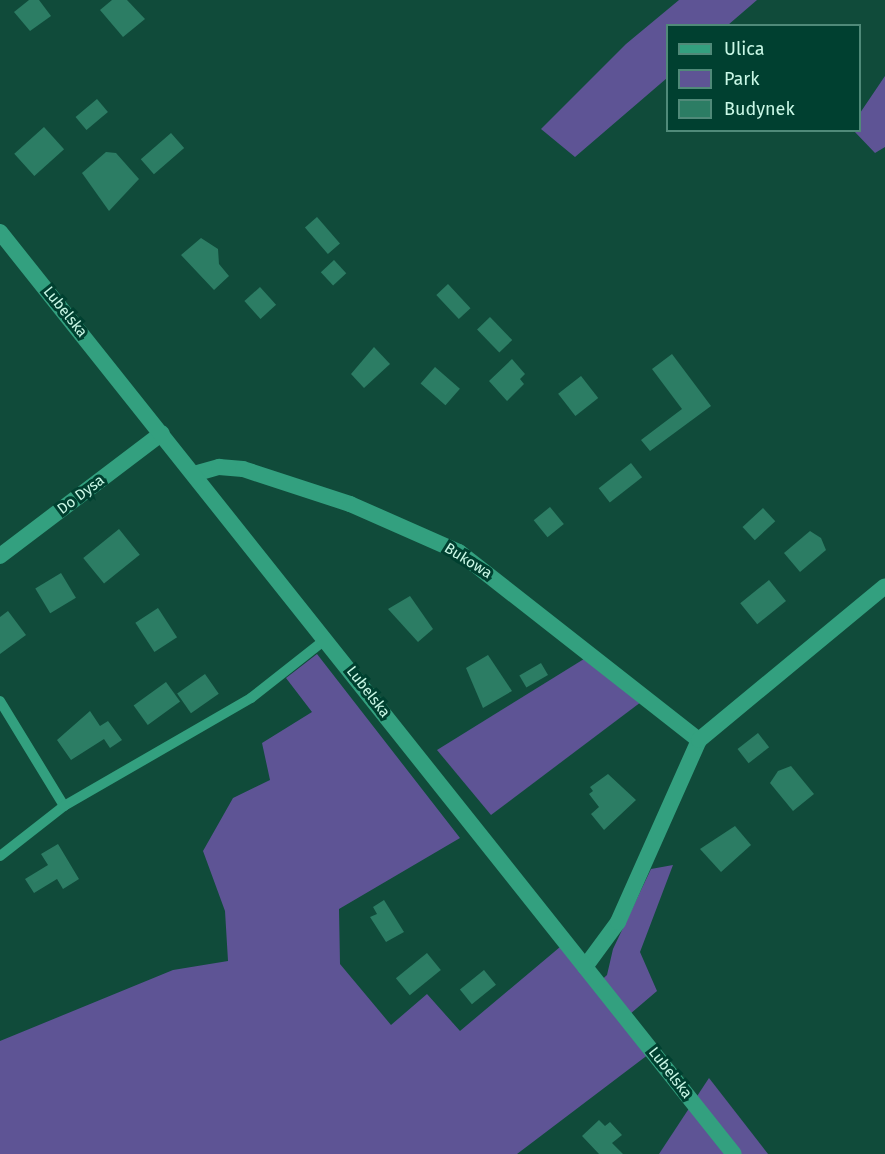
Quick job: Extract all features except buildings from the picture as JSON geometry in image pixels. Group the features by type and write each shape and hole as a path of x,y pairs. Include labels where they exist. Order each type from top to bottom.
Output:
{"street":[{"name":"Lubelska","path":"0,232 734,1154"},
{"name":"Do Dysa","path":"0,556 162,434"},
{"name":"Bukowa","path":"194,474 219,467 243,469 350,504 459,552 699,740"},
{"path":"585,967 618,922 699,740 885,585"}],"lane":[{"path":"0,856 64,806 191,736 251,698 326,639"},
{"path":"0,702 64,806"}],"green space":[{"path":"679,0 757,0 729,24 666,24 666,79 575,157 541,129 626,44"},
{"path":"885,76 885,147 875,153 855,132 861,132 861,112"},
{"path":"317,654 460,838 339,909 340,964 391,1025 427,994 460,1031 560,947 594,987 607,975 613,949 651,869 673,865 640,952 657,991 623,1020 649,1054 517,1154 0,1154 0,1041 173,970 228,961 225,911 203,851 233,798 270,780 262,743 312,712 286,678"},
{"path":"592,654 645,699 491,815 437,750"},
{"path":"709,1078 768,1154 659,1154"}]}
